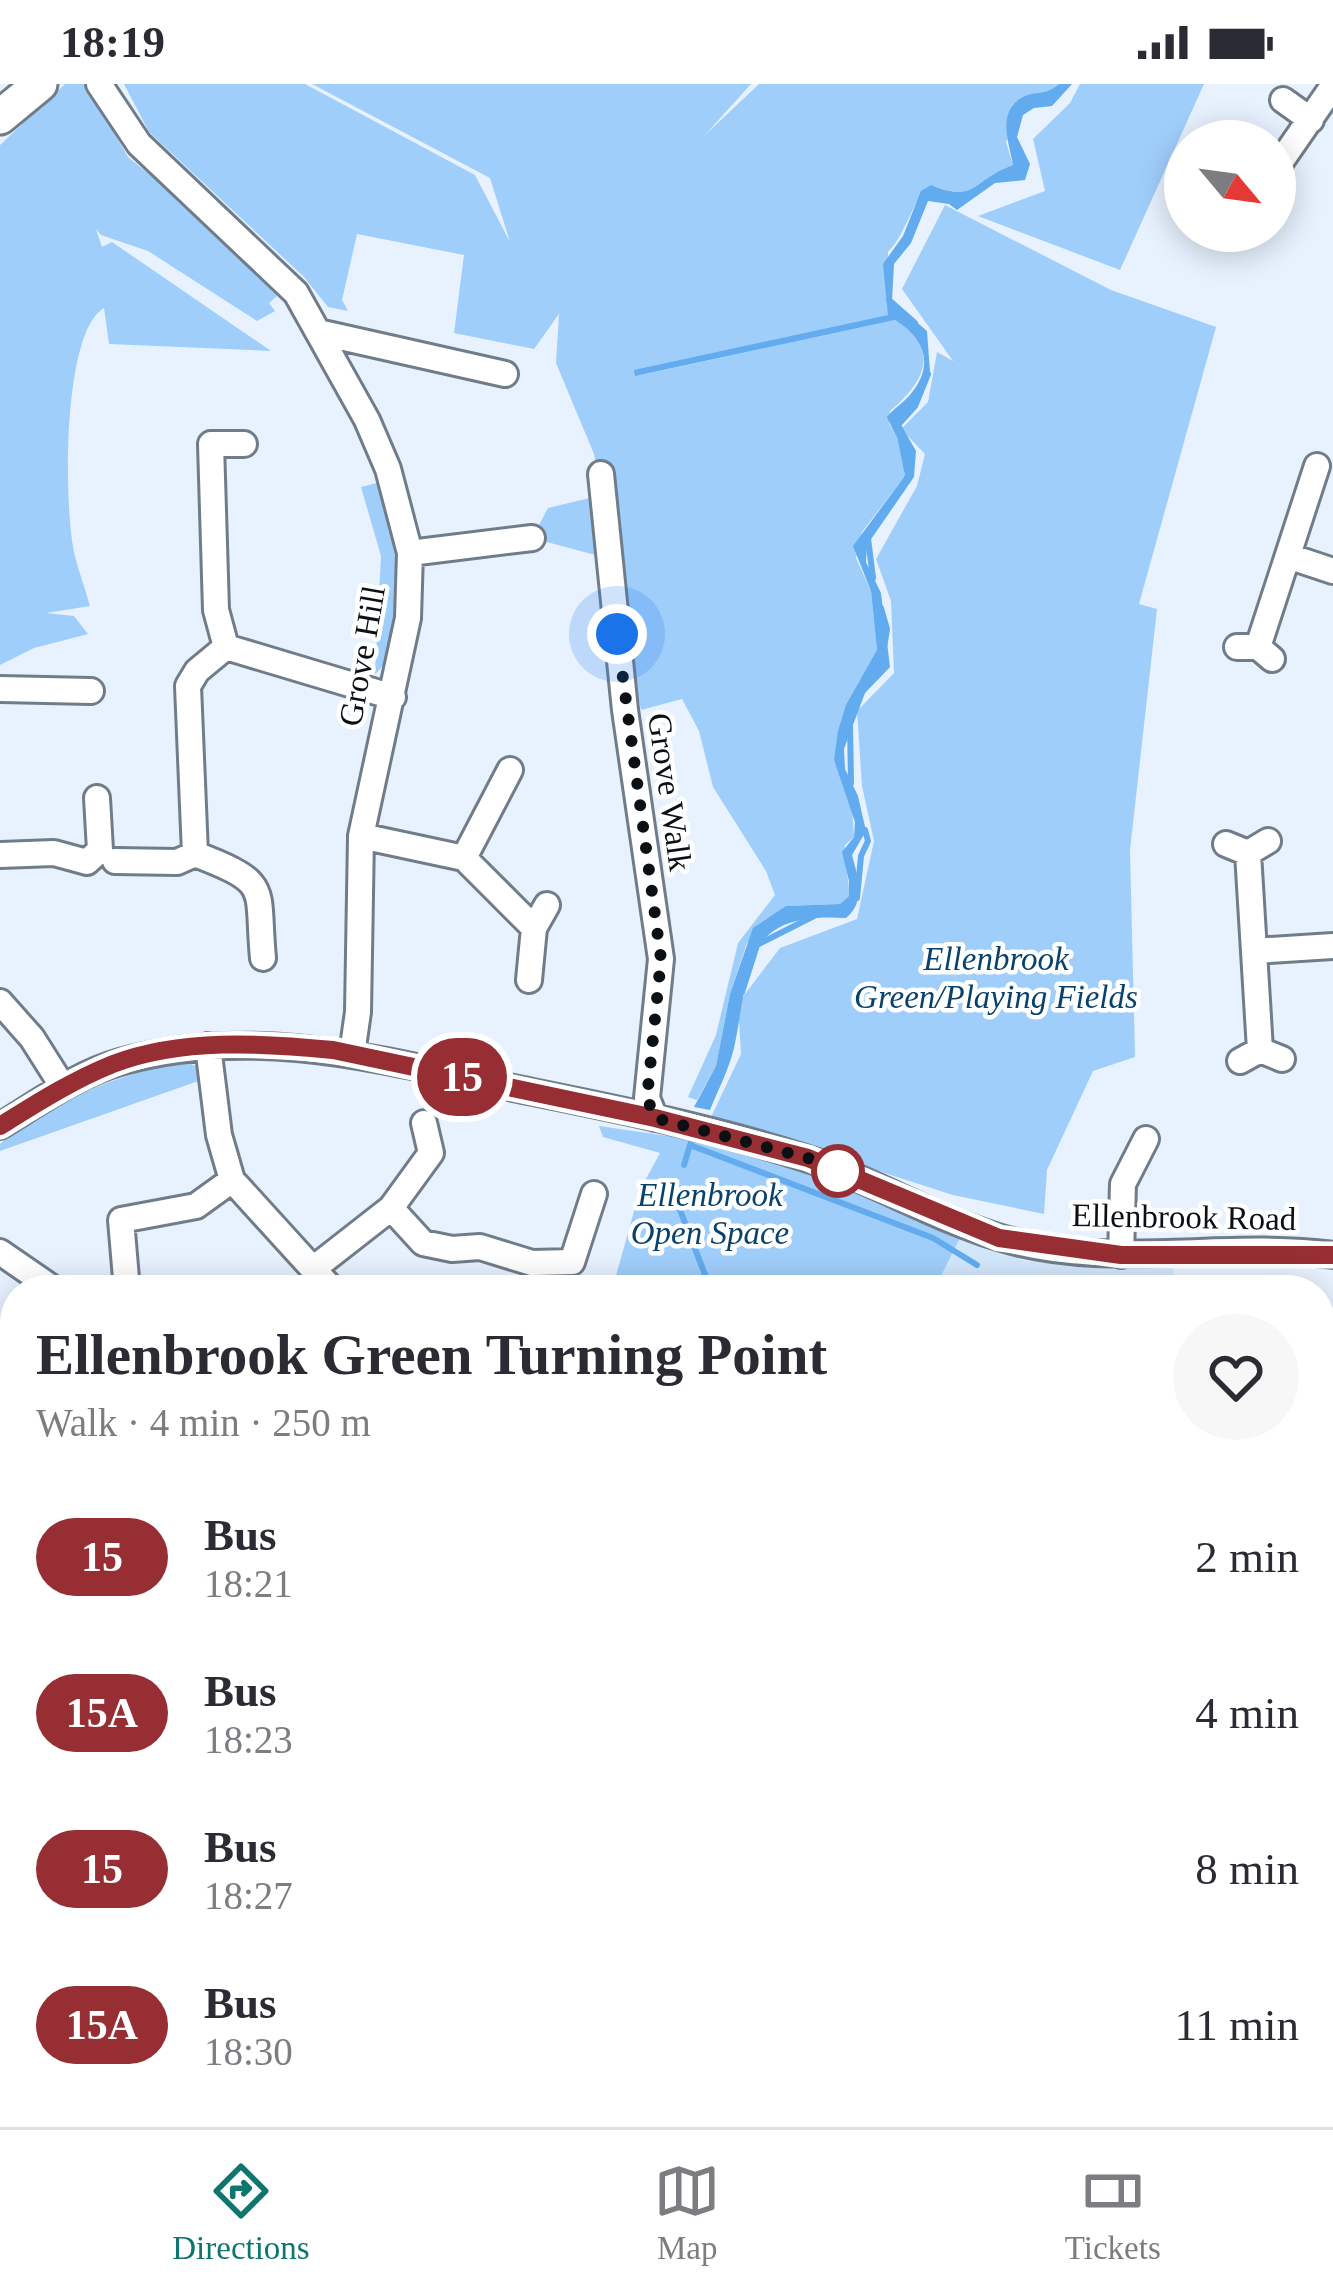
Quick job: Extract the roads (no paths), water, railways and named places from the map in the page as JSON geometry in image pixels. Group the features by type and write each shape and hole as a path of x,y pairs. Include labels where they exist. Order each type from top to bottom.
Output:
{"highway":[{"path":"0,117 40,84"}],"street":[{"name":"Grove Hill","path":"99,84 139,144 296,292 374,436 410,553 408,618 362,836 358,1012 352,1054"},
{"path":"1296,141 1333,86"},
{"path":"1283,100 1311,120"},
{"path":"318,332 505,374"},
{"path":"226,647 216,610 211,444 244,444"},
{"path":"1255,651 1317,462"},
{"name":"Grove Walk","path":"601,474 625,710 661,959 647,1098 655,1118"},
{"path":"410,553 532,538"},
{"path":"1288,556 1333,571"},
{"path":"226,647 393,697"},
{"path":"195,854 188,686 196,671 226,647"},
{"path":"0,689 91,691"},
{"path":"464,858 510,770"},
{"path":"0,855 54,853 87,862 100,850 97,798"},
{"path":"362,836 464,858 533,941"},
{"path":"1247,846 1261,1056"},
{"path":"115,861 177,862 195,854 230,867 256,886 263,904 263,958"},
{"path":"529,980 533,941 548,905"},
{"path":"1254,951 1333,946"},
{"path":"0,1002 32,1038 63,1088"},
{"name":"Ellenbrook Road","path":"0,1126 117,1062 208,1046 267,1044 352,1054 655,1118 808,1158 999,1238 1121,1255 1333,1255"},
{"path":"208,1046 219,1135 232,1180 319,1275"},
{"path":"313,1269 391,1208 431,1153 424,1123"},
{"path":"1121,1255 1123,1184 1146,1139"},
{"path":"126,1275 121,1220 196,1206 232,1180"},
{"path":"391,1208 423,1243 452,1249 480,1246 532,1263 572,1262 594,1194"},
{"path":"0,1252 33,1275"}],"waterway":[{"path":"889,300 915,323"},
{"path":"907,471 898,425 915,406 928,374"},
{"path":"868,538 873,578"},
{"path":"881,608 887,629 884,648"},
{"path":"850,724 851,783"},
{"path":"857,898 861,856 868,841 865,830"},
{"path":"742,992 757,945 814,916"},
{"path":"684,1165 693,1135"},
{"path":"690,1145 933,1238 977,1265"},
{"path":"677,1190 675,1197 705,1275"}],"park label":[{"name":"Ellenbrook Green/Playing Fields","path":"996,978"},
{"name":"Ellenbrook Open Space","path":"710,1214"}]}
